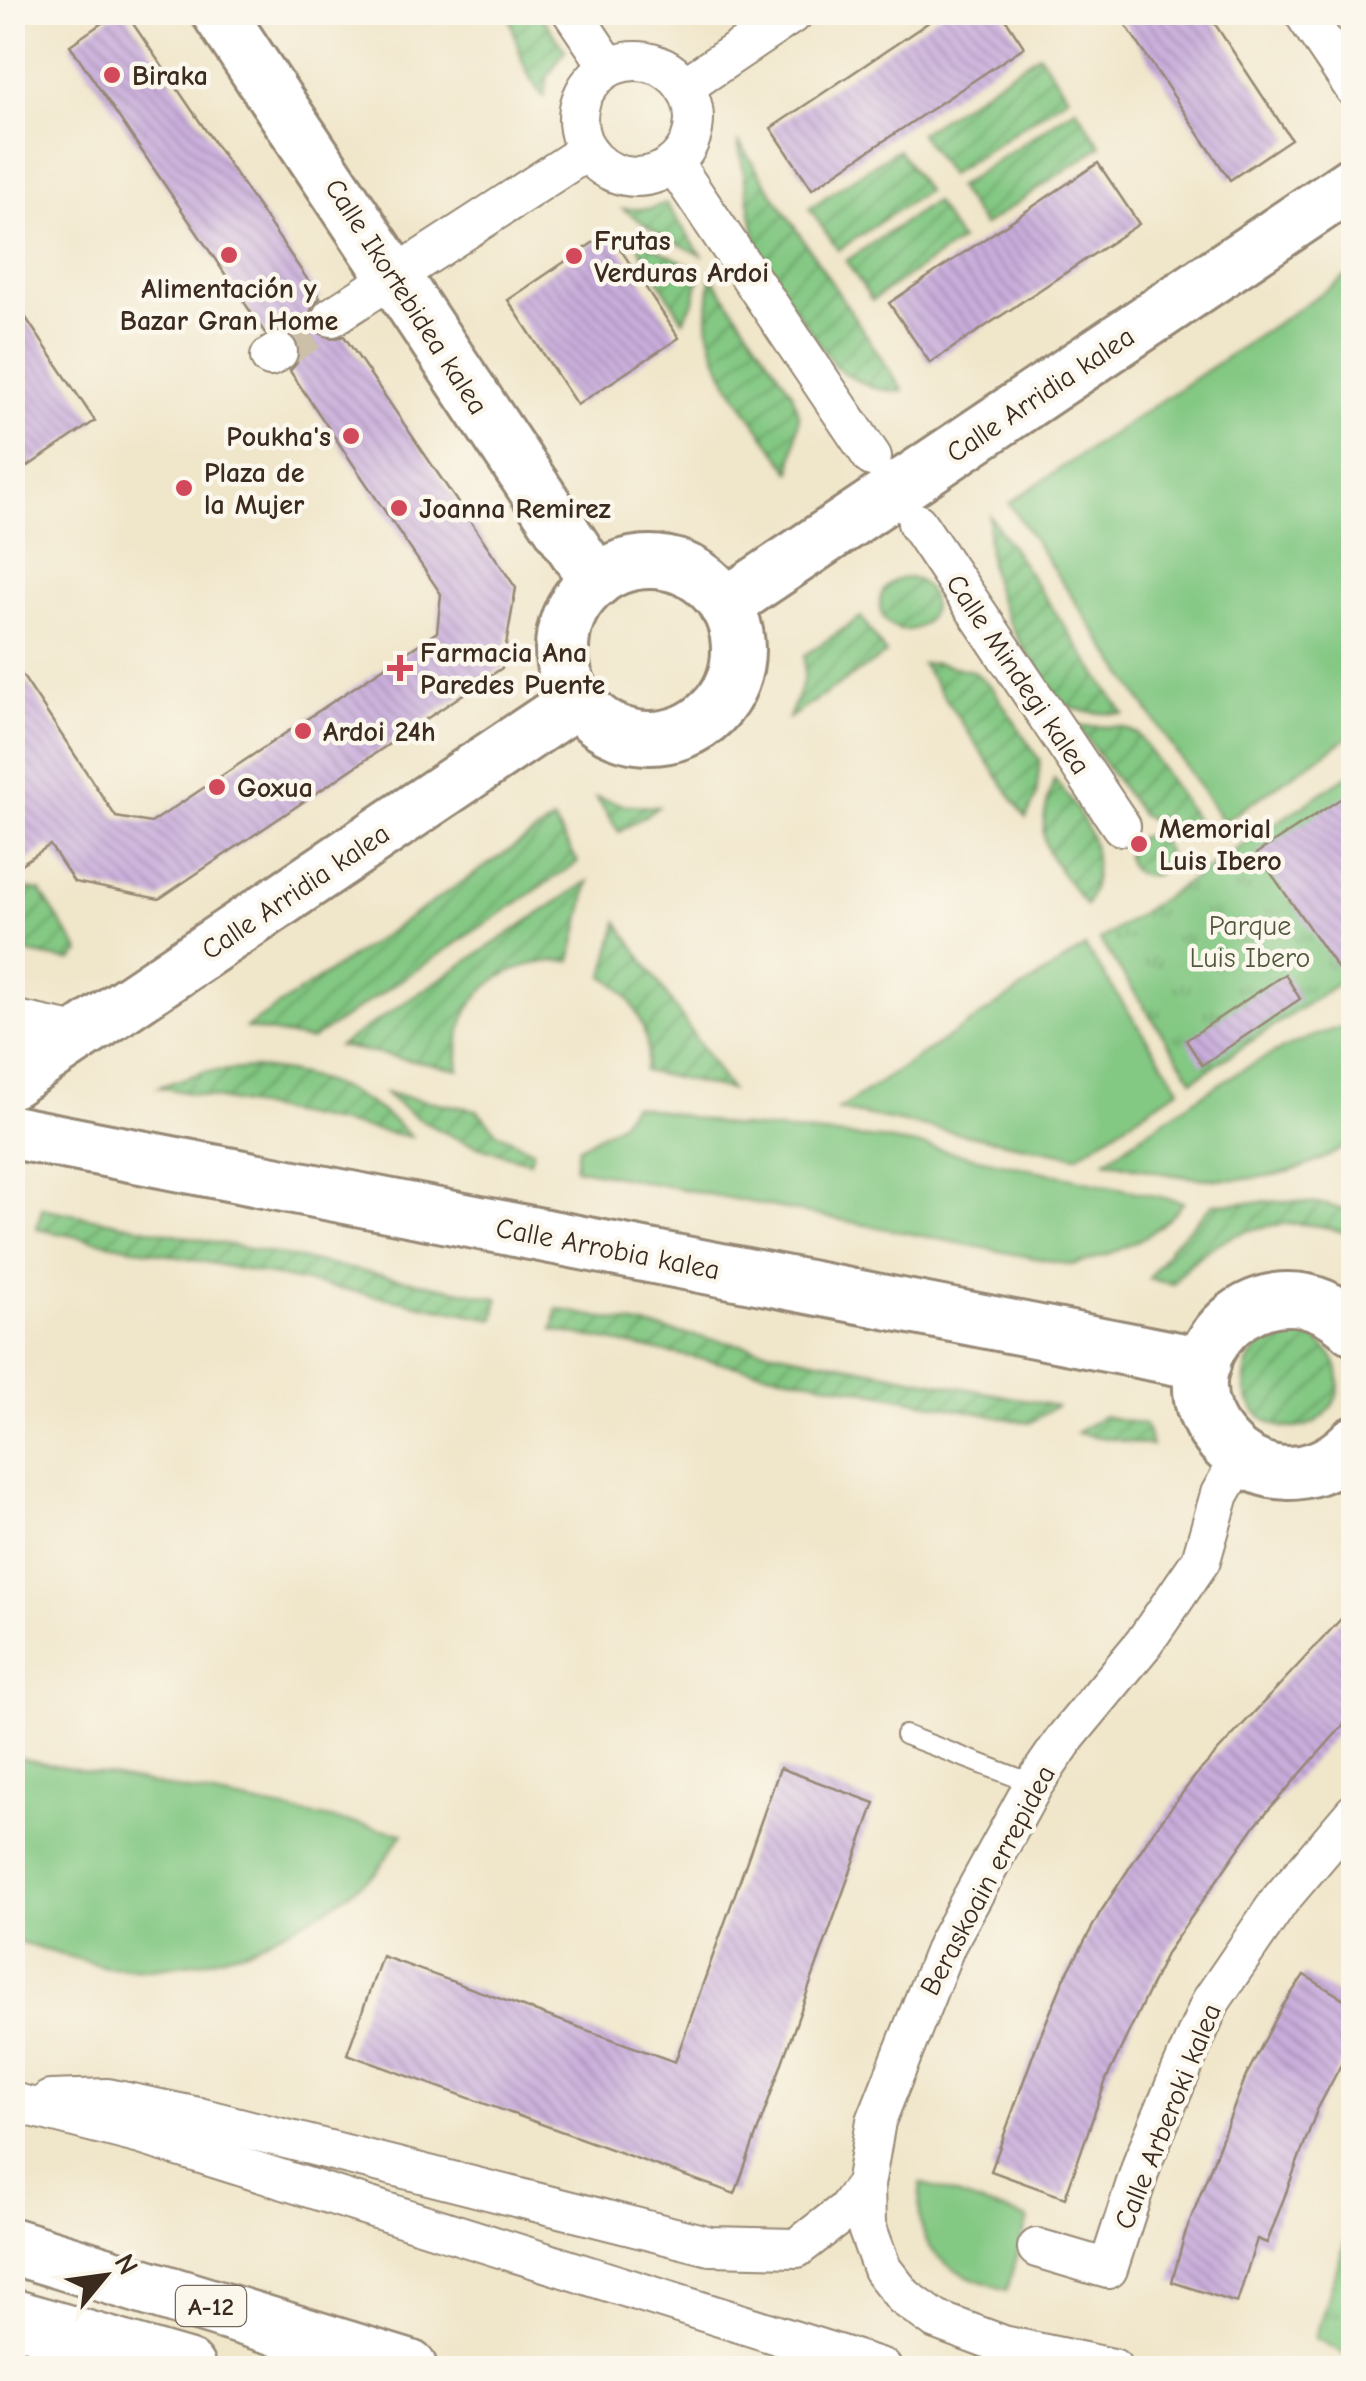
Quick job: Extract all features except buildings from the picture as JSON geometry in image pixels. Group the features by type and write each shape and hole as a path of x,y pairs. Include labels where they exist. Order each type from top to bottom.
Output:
{"highway":[{"name":"A-12","path":"12,2246 409,2368"},
{"name":"A-12","path":"12,2316 186,2368"}],"street":[{"name":"Calle Ikortebidea kalea","path":"218,12 596,581"},
{"path":"572,12 609,68"},
{"path":"684,87 795,12"},
{"path":"1303,12 1354,88"},
{"path":"624,62 642,62 673,74 684,87 694,119 692,136 674,164 656,174 636,178 615,174 598,164 587,151 578,130 578,112 583,94 594,78 609,68 624,62"},
{"path":"332,317 587,151"},
{"path":"674,164 872,458"},
{"name":"Calle Arridia kalea","path":"726,605 1354,182"},
{"name":"Calle Mindegi kalea","path":"916,523 1121,826"},
{"path":"666,563 700,578 726,605 737,636 736,670 722,701 698,724 667,736 634,736 603,724 578,700 566,676 564,637 571,612 596,581 629,564 666,563"},
{"name":"Calle Arridia kalea","path":"12,1081 578,700"},
{"path":"12,1019 82,1034"},
{"name":"Calle Arrobia kalea","path":"12,1132 1204,1364"},
{"path":"1354,1328 1328,1308 1312,1302 1295,1298 1260,1302 1219,1332 1204,1364 1202,1388 1205,1412 1216,1433 1240,1459 1268,1470 1301,1472 1332,1461 1354,1443"},
{"name":"Beraskoain errepidea","path":"1113,2368 1003,2345 936,2320 904,2297 882,2269 866,2225 864,2184 876,2120 946,1945 1034,1784 1067,1736 1144,1643 1201,1560 1220,1494 1240,1459"},
{"name":"Calle Arberoki kalea","path":"1037,2248 1108,2269 1144,2158 1211,2000 1280,1900 1354,1814"},
{"path":"1302,1873 1354,1853"},
{"path":"12,2102 108,2098 154,2107 710,2246 797,2248 845,2211 864,2184"},
{"path":"12,2102 178,2146 882,2368"}],"lane":[{"path":"905,1734 1034,1784"}],"green space":[{"path":"509,13 539,13 565,50 548,76 544,97 525,68"},
{"path":"1039,54 1068,96 949,175 920,133"},
{"path":"1076,108 1101,146 983,226 957,187"},
{"path":"738,141 903,391 867,385 835,366 769,273 758,251"},
{"path":"898,149 926,191 838,250 809,208"},
{"path":"934,202 960,241 872,300 846,261"},
{"path":"666,203 701,255 656,232 623,209 650,209"},
{"path":"632,236 700,271 694,301 683,320"},
{"path":"1353,272 1353,734 1223,822 1009,503"},
{"path":"711,276 792,392 799,418 791,472 743,405 714,350 708,324"},
{"path":"990,516 1124,714 1076,709 1060,699 1049,685 1015,634 998,598 989,559"},
{"path":"906,578 924,586 932,604 924,622 906,630 888,622 880,604 888,586"},
{"path":"861,617 886,654 789,718 804,680 805,655"},
{"path":"922,664 973,671 992,687 1040,761 1036,797 1026,818"},
{"path":"1078,726 1123,727 1138,734 1202,829 1164,826 1141,815"},
{"name":"Parque Luis Ibero","path":"1353,772 1353,973 1193,1080 1100,940"},
{"path":"1054,779 1076,808 1091,838 1095,871 1086,906 1047,848 1044,821"},
{"path":"596,797 625,805 658,807 619,832"},
{"path":"553,821 578,862 311,1040 246,1028"},
{"path":"1147,836 1161,842 1167,856 1161,870 1147,876 1133,870 1127,856 1133,842"},
{"path":"589,881 571,961 524,966 486,987 463,1022 458,1044 459,1070 339,1046"},
{"path":"27,889 40,891 80,952 71,961 13,950 13,898"},
{"path":"618,922 730,1090 644,1071 647,1044 639,1017 624,993 604,976"},
{"path":"1085,947 1180,1088 1077,1156 838,1110"},
{"path":"1353,1024 1353,1141 1324,1158 1295,1170 1233,1179 1169,1174 1106,1160 1255,1063 1319,1034"},
{"path":"254,1068 298,1074 339,1088 377,1108 411,1137 159,1087 203,1072"},
{"path":"385,1093 477,1110 498,1133 533,1150 530,1161 435,1128"},
{"path":"632,1105 732,1126 923,1146 1184,1202 1160,1226 1133,1243 1071,1265 575,1168 578,1148 620,1123"},
{"path":"1292,1201 1328,1205 1353,1213 1353,1236 1305,1224 1255,1229 1209,1249 1173,1284 1149,1279 1172,1245 1213,1204"},
{"path":"42,1208 498,1298 494,1319 37,1229"},
{"path":"557,1309 1056,1406 1030,1423 553,1330"},
{"path":"1292,1334 1310,1337 1325,1348 1336,1363 1336,1399 1325,1414 1310,1425 1292,1428 1274,1425 1259,1414 1248,1399 1245,1381 1248,1363 1259,1348 1274,1337"},
{"path":"1103,1416 1145,1425 1152,1446 1076,1433"},
{"path":"13,1757 403,1833 377,1872 333,1905 247,1950 150,1969 106,1967 13,1941"},
{"path":"921,2183 1028,2219 1007,2290 967,2275 938,2256 922,2227"},
{"path":"1353,2218 1353,2358 1315,2338"}],"tunnel":[{"path":"278,352 332,317"}],"place":[{"name":"Biraka","path":"112,75"},
{"name":"Alimentación y Bazar Gran Home","path":"229,255"},
{"name":"Frutas Verduras Ardoi","path":"574,256"},
{"name":"Poukha's","path":"351,436"},
{"name":"Plaza de la Mujer","path":"184,488"},
{"name":"Joanna Remirez","path":"399,508"},
{"name":"Farmacia Ana Paredes Puente","path":"400,668"},
{"name":"Ardoi 24h","path":"303,731"},
{"name":"Goxua","path":"217,787"},
{"name":"Memorial Luis Ibero","path":"1139,844"}]}
